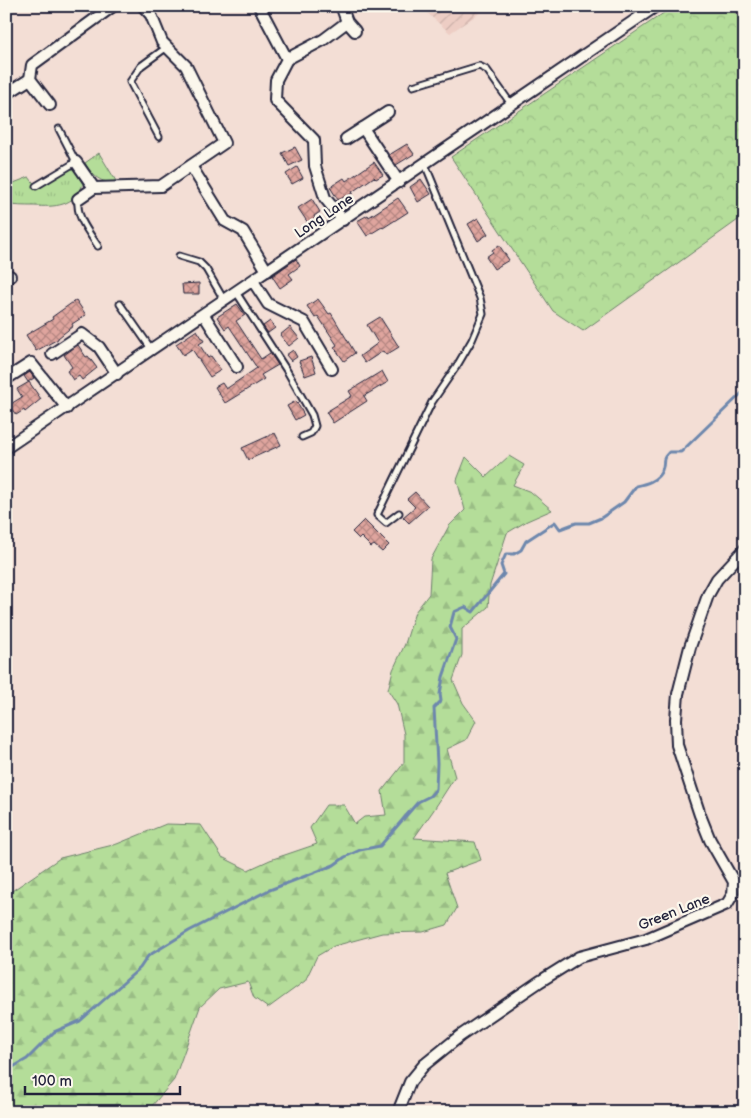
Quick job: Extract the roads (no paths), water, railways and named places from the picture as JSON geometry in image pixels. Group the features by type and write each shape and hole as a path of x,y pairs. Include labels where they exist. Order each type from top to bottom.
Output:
{"street":[{"path":"50,105 30,79 32,65 112,6"},
{"path":"78,199 94,188 161,186 224,143 186,66 162,42 151,15 143,6"},
{"path":"260,6 287,59"},
{"name":"Long Lane","path":"6,448 656,6"},
{"path":"342,8 347,22 355,31"},
{"path":"343,220 325,198 315,166 314,140 275,100 276,80 287,59 323,40 347,22"},
{"path":"11,91 30,79"},
{"path":"346,139 388,112"},
{"path":"363,128 398,182"},
{"path":"76,162 94,188"},
{"path":"190,166 225,221 243,231 267,271"},
{"path":"253,281 268,304 304,322 332,369"},
{"path":"204,315 237,367"},
{"path":"52,354 82,334 99,347 117,374"},
{"path":"6,379 31,363 67,408"},
{"name":"Green Lane","path":"398,1112 410,1082 424,1065 460,1036 538,982 579,958 646,939 727,904 733,894 734,882 710,840 700,815 677,745 676,719 678,694 687,656 704,604 717,578 745,550"}],"lane":[{"path":"159,137 130,82 141,66 167,47"},
{"path":"413,86 479,66 487,70 511,105"},
{"path":"36,186 76,162 59,129"},
{"path":"399,513 386,523 377,515 432,402 472,340 483,314 480,298 425,164"},
{"path":"78,199 77,209 98,246"},
{"path":"179,256 200,262 224,301"},
{"path":"236,292 287,371 312,415 315,426 311,433 302,437"},
{"path":"120,304 152,350"}],"waterway":[{"path":"6,1071 27,1059 54,1032 80,1021 140,968 148,956 189,931 267,891 334,865 360,850 380,846 418,802 430,796 436,789 437,763 434,708 441,701 440,694 443,677 456,639 450,627 454,612 465,607 473,612 504,574 501,565 506,554 514,554 521,550 526,541 555,522 560,529 576,523 589,523 601,518 624,502 636,486 658,477 663,467 664,459 669,452 681,452 745,390"}]}
